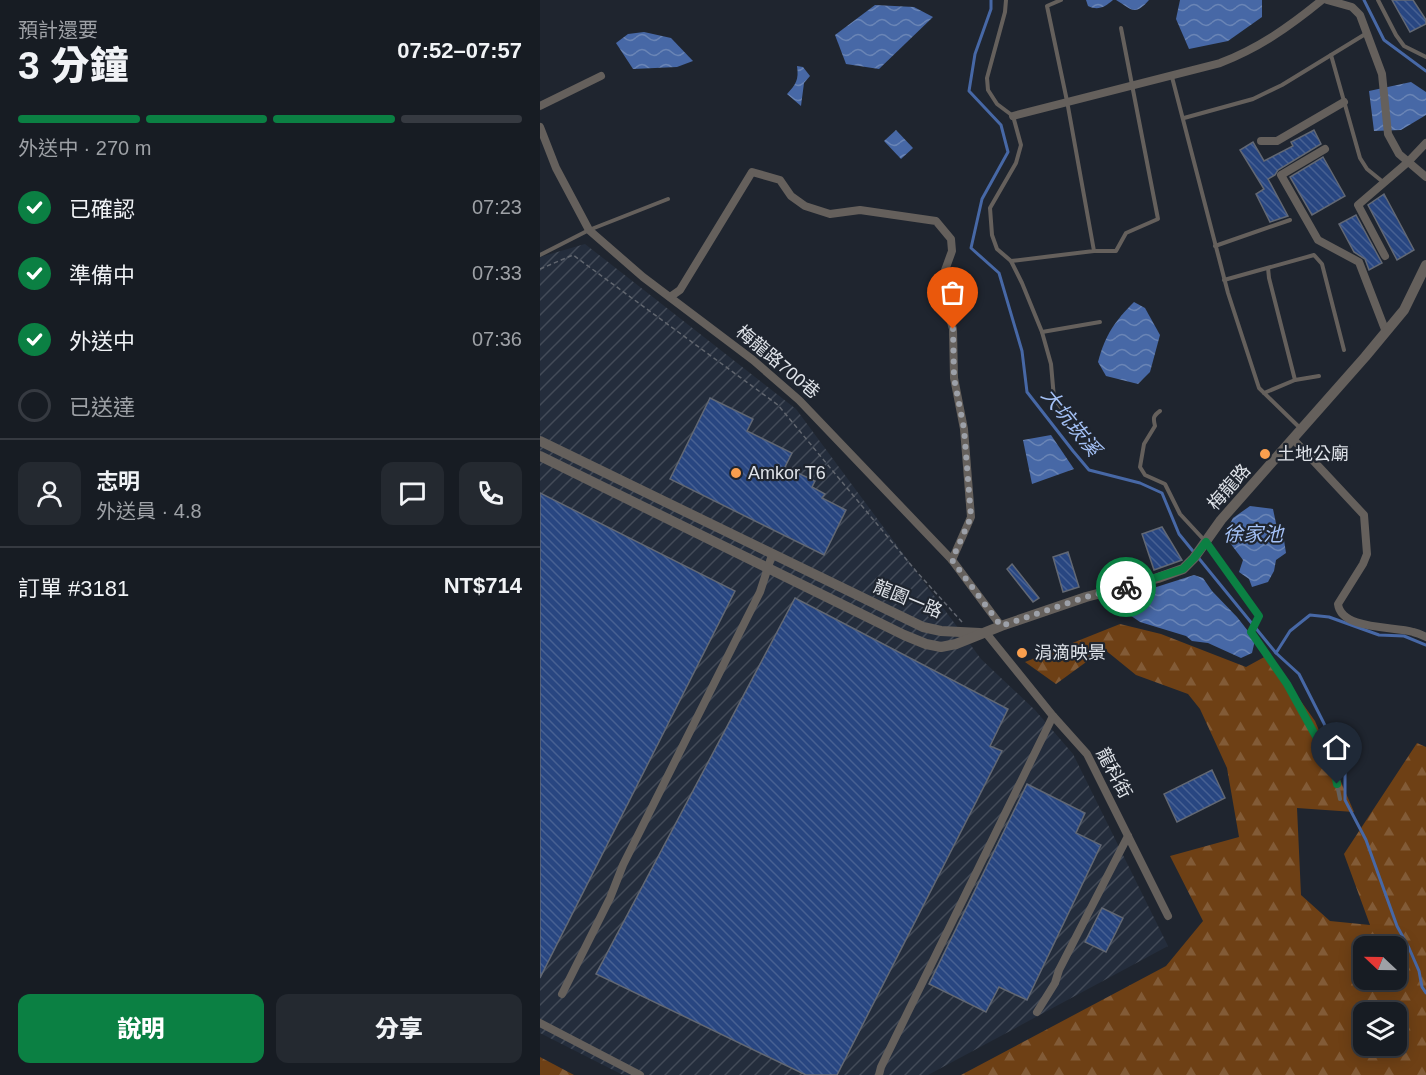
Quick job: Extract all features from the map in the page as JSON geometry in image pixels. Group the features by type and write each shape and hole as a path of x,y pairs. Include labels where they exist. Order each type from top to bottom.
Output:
{"street":[{"path":"1013,116 1220,63 1248,52 1293,23 1322,0"},
{"path":"1326,0 1352,7 1360,15 1382,74 1388,134 1399,154 1426,177"},
{"path":"540,106 601,76"},
{"path":"1261,141 1277,141 1344,102"},
{"name":"梅龍路700巷","path":"540,127 556,168 589,230 643,277 753,360 799,399 952,560 1001,626"},
{"path":"1385,255 1358,205 1408,162 1426,143"},
{"path":"1325,150 1281,175 1318,240 1359,262 1386,332"},
{"path":"670,297 680,290 752,172 780,180 791,196 805,206 830,214 860,210 936,222 951,238 952,251 940,284 953,329 954,378 964,429 971,517 952,560"},
{"name":"梅龍路","path":"986,633 1086,597 1183,569 1221,520 1302,430 1404,310 1426,265"},
{"path":"1293,440 1364,515 1367,554 1338,604 1338,610 1346,618 1371,626 1412,631 1426,637"},
{"name":"龍園一路","path":"540,441 923,627 940,631 986,633"},
{"name":"龍園一路","path":"540,456 926,644 941,647 986,633"},
{"path":"562,994 610,898 623,865 760,592 772,555"},
{"name":"龍科街","path":"986,633 1087,754 1168,916"},
{"path":"879,1075 880,1067 1053,716"},
{"path":"1037,1012 1055,982 1128,836"},
{"path":"540,1023 640,1075"}],"lane":[{"path":"1006,0 1005,12 987,78 988,90 997,104 1013,116 1021,145 1020,153 990,208 992,235 997,249 1011,261 1042,332 1051,364 1054,398 1070,420"},
{"path":"1061,0 1047,6 1094,251"},
{"path":"1378,0 1404,46 1426,57"},
{"path":"1011,261 1094,251 1116,251 1126,233 1158,219 1121,28"},
{"path":"1184,118 1253,99 1282,85 1368,32"},
{"path":"1331,54 1360,158 1367,169 1383,182"},
{"path":"1172,75 1224,280 1259,388 1302,430"},
{"path":"540,255 589,230 668,199"},
{"path":"1215,246 1290,220"},
{"path":"1224,280 1314,255 1322,264 1344,350"},
{"path":"1268,268 1295,380"},
{"path":"1042,332 1100,322"},
{"path":"1264,393 1295,380 1319,376"},
{"path":"1160,411 1153,418 1155,426 1144,444 1140,467 1145,475 1164,484 1200,550 1259,616 1251,632 1287,684 1334,769 1340,799"}],"path":[{"path":"540,269 573,255 778,405 916,571 971,633"}],"shaded area":[{"path":"585,244 796,409 981,659 1035,710 1073,754 1168,946 928,1075 623,1075 540,1033 540,257"}],"green space":[{"path":"1120,624 1161,634 1246,667 1268,655 1315,721 1354,812 1297,808 1301,895 1330,921 1370,925 1344,854 1417,743 1426,747 1426,1075 961,1075 1166,966 1203,921 1170,856 1239,837 1227,768 1200,709 1188,694 1136,675 1104,649 1056,684 1025,662"},
{"path":"540,1057 574,1075 540,1075"}],"water":[{"path":"1086,0 1113,0 1104,6 1095,8 1088,6"},
{"path":"1116,0 1149,0 1140,8 1133,10"},
{"path":"1180,0 1262,0 1262,17 1228,41 1189,49 1176,19"},
{"path":"875,5 914,7 933,17 879,69 846,64 835,35"},
{"path":"644,32 671,38 693,61 677,67 633,69 616,43 628,34"},
{"path":"797,66 803,67 810,76 804,83 801,106 787,94 796,82"},
{"path":"1411,82 1426,92 1426,115 1401,130 1374,131 1369,91"},
{"path":"896,130 913,148 901,159 884,141"},
{"path":"1134,302 1145,308 1160,335 1150,372 1138,384 1106,376 1098,362 1112,329"},
{"path":"1051,435 1074,469 1032,484 1023,440"},
{"name":"徐家池","path":"1250,506 1273,509 1286,553 1276,560 1274,571 1268,582 1252,587 1249,579 1239,572 1243,560 1224,535 1233,518"},
{"path":"1194,575 1203,578 1255,640 1252,653 1241,658 1208,643 1192,641 1186,636 1140,622 1127,613 1122,598"}],"building":[{"path":"1392,0 1413,0 1426,20 1426,24 1410,32"},
{"path":"1314,130 1321,144 1278,170 1268,179 1288,216 1270,222 1256,194 1264,189 1240,150 1253,142 1264,161 1293,146 1291,142"},
{"path":"1323,157 1345,196 1312,215 1290,177"},
{"path":"1384,194 1414,250 1397,260 1368,205"},
{"path":"1356,215 1382,263 1369,270 1365,259 1354,252 1339,224"},
{"name":"Amkor T6","path":"710,398 753,419 747,431 792,453 785,467 815,481 812,487 825,494 822,498 846,510 824,555 670,479"},
{"path":"540,493 735,591 540,978"},
{"path":"1162,527 1182,560 1154,570 1142,534"},
{"path":"1068,552 1079,587 1063,592 1053,557"},
{"path":"1012,564 1039,598 1033,602 1007,569"},
{"path":"795,598 1008,709 990,746 1002,751 837,1075 806,1075 596,974"},
{"path":"1212,770 1225,798 1177,822 1164,794"},
{"path":"1027,784 1085,813 1076,833 1101,845 1027,1000 999,987 986,1012 929,984"},
{"path":"1102,908 1123,918 1106,952 1085,942"}],"waterway":[{"name":"大坑崁溪","path":"991,0 991,9 975,54 969,91 1001,125 1008,152 982,199 971,248 999,273 1022,351 1027,392 1089,470 1140,483 1162,493 1179,534 1276,653 1299,674 1345,765 1345,800 1366,840 1397,926 1419,971 1422,987 1426,993"},
{"path":"1364,0 1384,40 1426,71"},
{"path":"1276,653 1290,631 1310,615 1329,617 1379,635 1404,636 1426,645"}],"way so far":[{"path":"953,329 954,378 964,429 971,517 952,560 1001,626 1086,597 1126,587"}],"place":[{"name":"土地公廟","path":"1265,454"},
{"name":"Amkor T6","path":"736,473"},
{"name":"涓滴映景","path":"1022,653"}],"route":[{"path":"1126,587 1183,569 1206,542 1259,616 1251,632 1287,684 1334,769 1337,784"}]}
